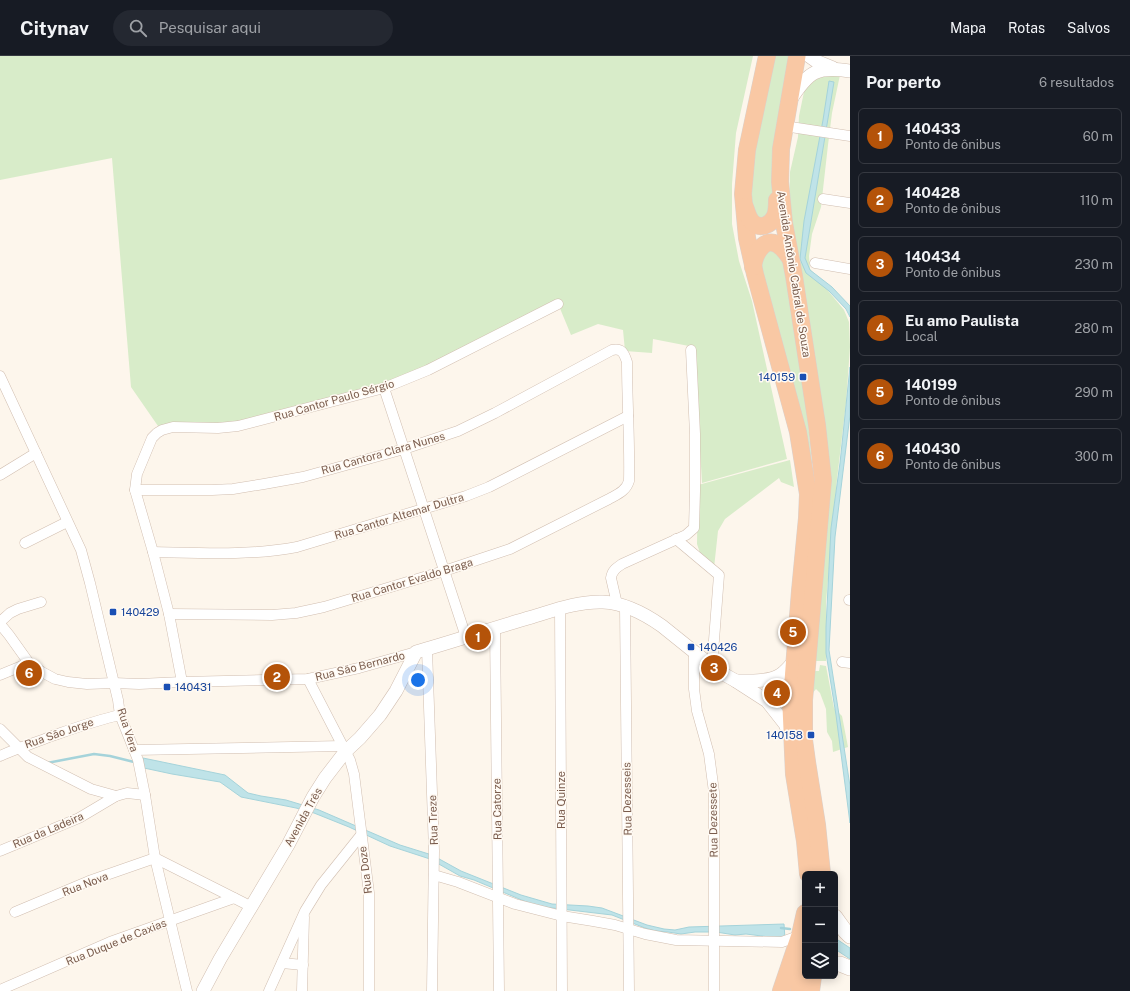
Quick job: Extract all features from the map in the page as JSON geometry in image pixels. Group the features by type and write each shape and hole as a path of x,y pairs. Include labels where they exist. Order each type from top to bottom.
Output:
{"highway":[{"name":"Avenida Antônio Cabral de Souza","path":"767,56 747,150 743,194 747,238 753,267 798,432 808,494 791,707 794,774 805,841 818,871"},
{"name":"Avenida Antônio Cabral de Souza","path":"797,56 784,126 781,149 780,182 784,223 794,276 817,425 823,480 804,700 804,740 817,825 819,871"},
{"path":"744,205 752,222 761,227 766,225 772,221 775,214 780,182"},
{"path":"753,267 754,259 757,253 762,246 770,243 783,248 790,258"},
{"path":"781,991 802,940"},
{"path":"804,943 811,983"}],"main road":[{"path":"838,920 850,936"},
{"path":"838,964 850,968"}],"street":[{"path":"809,56 816,61 837,69"},
{"path":"789,102 800,85 814,72 822,69 850,71"},
{"path":"784,126 850,136"},
{"path":"823,199 850,203"},
{"path":"815,263 850,269"},
{"name":"Rua Cantor Paulo Sérgio","path":"135,490 137,474 152,438 162,430 173,427 218,428 238,426 384,388 428,370 558,304"},
{"name":"Rua Cantor Evaldo Braga","path":"169,614 272,615 324,607 444,571 510,549 623,491 629,481 630,446 626,362 622,351 617,349 612,350"},
{"name":"Rua Cantora Clara Nunes","path":"135,490 233,489 303,477 404,449 458,431 495,414 612,350"},
{"name":"Rua Dezesseis","path":"629,991 621,605 611,578 611,574 622,564 690,532 694,528 695,434 691,350"},
{"name":"Rua Vera","path":"1,383 36,453 81,550 114,683 120,715 138,760 155,858 187,991"},
{"path":"384,388 466,637"},
{"name":"Rua Cantor Altemar Dultra","path":"153,552 238,553 297,547 466,496 489,487 628,416"},
{"path":"0,475 36,453"},
{"path":"135,490 169,614 182,682"},
{"path":"25,543 67,522"},
{"path":"676,539 719,575 712,666"},
{"path":"0,623 10,613 41,602"},
{"name":"Rua São Bernardo","path":"0,623 29,663 55,679 68,682 86,684 139,684 308,679 359,668 560,608 592,602 604,602 621,605 654,620 718,671 767,701 785,724 792,739"},
{"name":"Rua Quinze","path":"560,608 562,991"},
{"name":"Rua Catorze","path":"495,628 499,991"},
{"name":"Avenida Três","path":"202,991 288,845 313,797 325,778 344,749 360,738 380,715 422,650"},
{"name":"Rua Treze","path":"422,650 434,851 432,991"},
{"name":"Rua Dezessete","path":"694,652 694,689 697,711 709,754 714,792 714,991"},
{"path":"736,681 770,679 786,670 794,661"},
{"path":"0,675 29,663"},
{"name":"Rua Doze","path":"308,679 350,760 354,774 369,893 368,991"},
{"name":"Rua São Jorge","path":"0,756 18,748 100,719 120,715"},
{"path":"0,729 28,757 90,789 116,796 127,793 145,795"},
{"path":"134,750 344,749"},
{"name":"Rua da Ladeira","path":"0,851 80,818 116,796"},
{"path":"269,991 305,911 321,885 361,835"},
{"path":"155,858 252,907"},
{"name":"Rua Nova","path":"15,912 89,881 155,858"},
{"path":"434,875 498,895 515,904 628,926 645,934 676,940 714,939 782,942 802,938"},
{"name":"Rua Duque de Caxias","path":"0,990 110,942 234,898"},
{"path":"302,991 305,911"},
{"path":"282,962 303,965"}],"green space":[{"path":"0,56 753,56 736,133 732,184 732,224 739,261 752,301 787,459 702,483 694,347 653,339 652,353 625,351 623,330 598,324 571,335 559,306 384,389 233,422 158,426 131,387 112,158 0,180"},
{"path":"767,56 796,56 774,209 770,219 751,219 748,149"},
{"path":"828,73 840,75 832,113 821,207 812,234 809,256 810,269 844,310 849,322 850,347 846,403 837,479 826,602 826,661 810,661 826,481 789,207 790,172 798,137 799,116 805,87 814,77"},
{"path":"776,246 793,275 812,462 811,486 757,258"},
{"path":"790,460 794,487 781,482 779,478 725,519 718,531 714,568 701,556 697,544 698,485"},
{"path":"820,665 826,666 834,708 842,716 848,747 833,752 832,741 827,732 826,709 820,693 816,689 811,695 813,671 819,671"}],"water":[{"path":"829,81 834,82 805,258 810,270 832,287 850,306 850,317 846,309 829,291 806,273 800,259 804,221"},
{"path":"850,367 850,415 835,537 829,650 850,786 850,823 836,715 826,653 826,627 831,528 840,463"},
{"path":"143,758 225,775 248,793 286,800 319,810 400,845 432,855 461,871 521,895 552,904 602,908 647,925 675,930 689,927 784,924 785,939 716,932 681,934 656,931 612,915 536,906 474,880 460,876 430,859 390,846 314,813 241,797 220,782 144,768"},
{"path":"838,940 850,948 850,959 838,951"}],"waterway":[{"path":"47,763 94,754 134,762"},
{"path":"781,928 790,929"}],"place":[{"name":"140159","path":"803,377"},
{"name":"140429","path":"113,612"},
{"name":"140199","path":"793,632"},
{"name":"140433","path":"478,637"},
{"name":"140426","path":"691,647"},
{"name":"140434","path":"714,668"},
{"name":"140430","path":"29,673"},
{"name":"140428","path":"277,677"},
{"name":"140431","path":"167,687"},
{"name":"Eu amo Paulista","path":"777,693"},
{"name":"140158","path":"811,735"}]}
